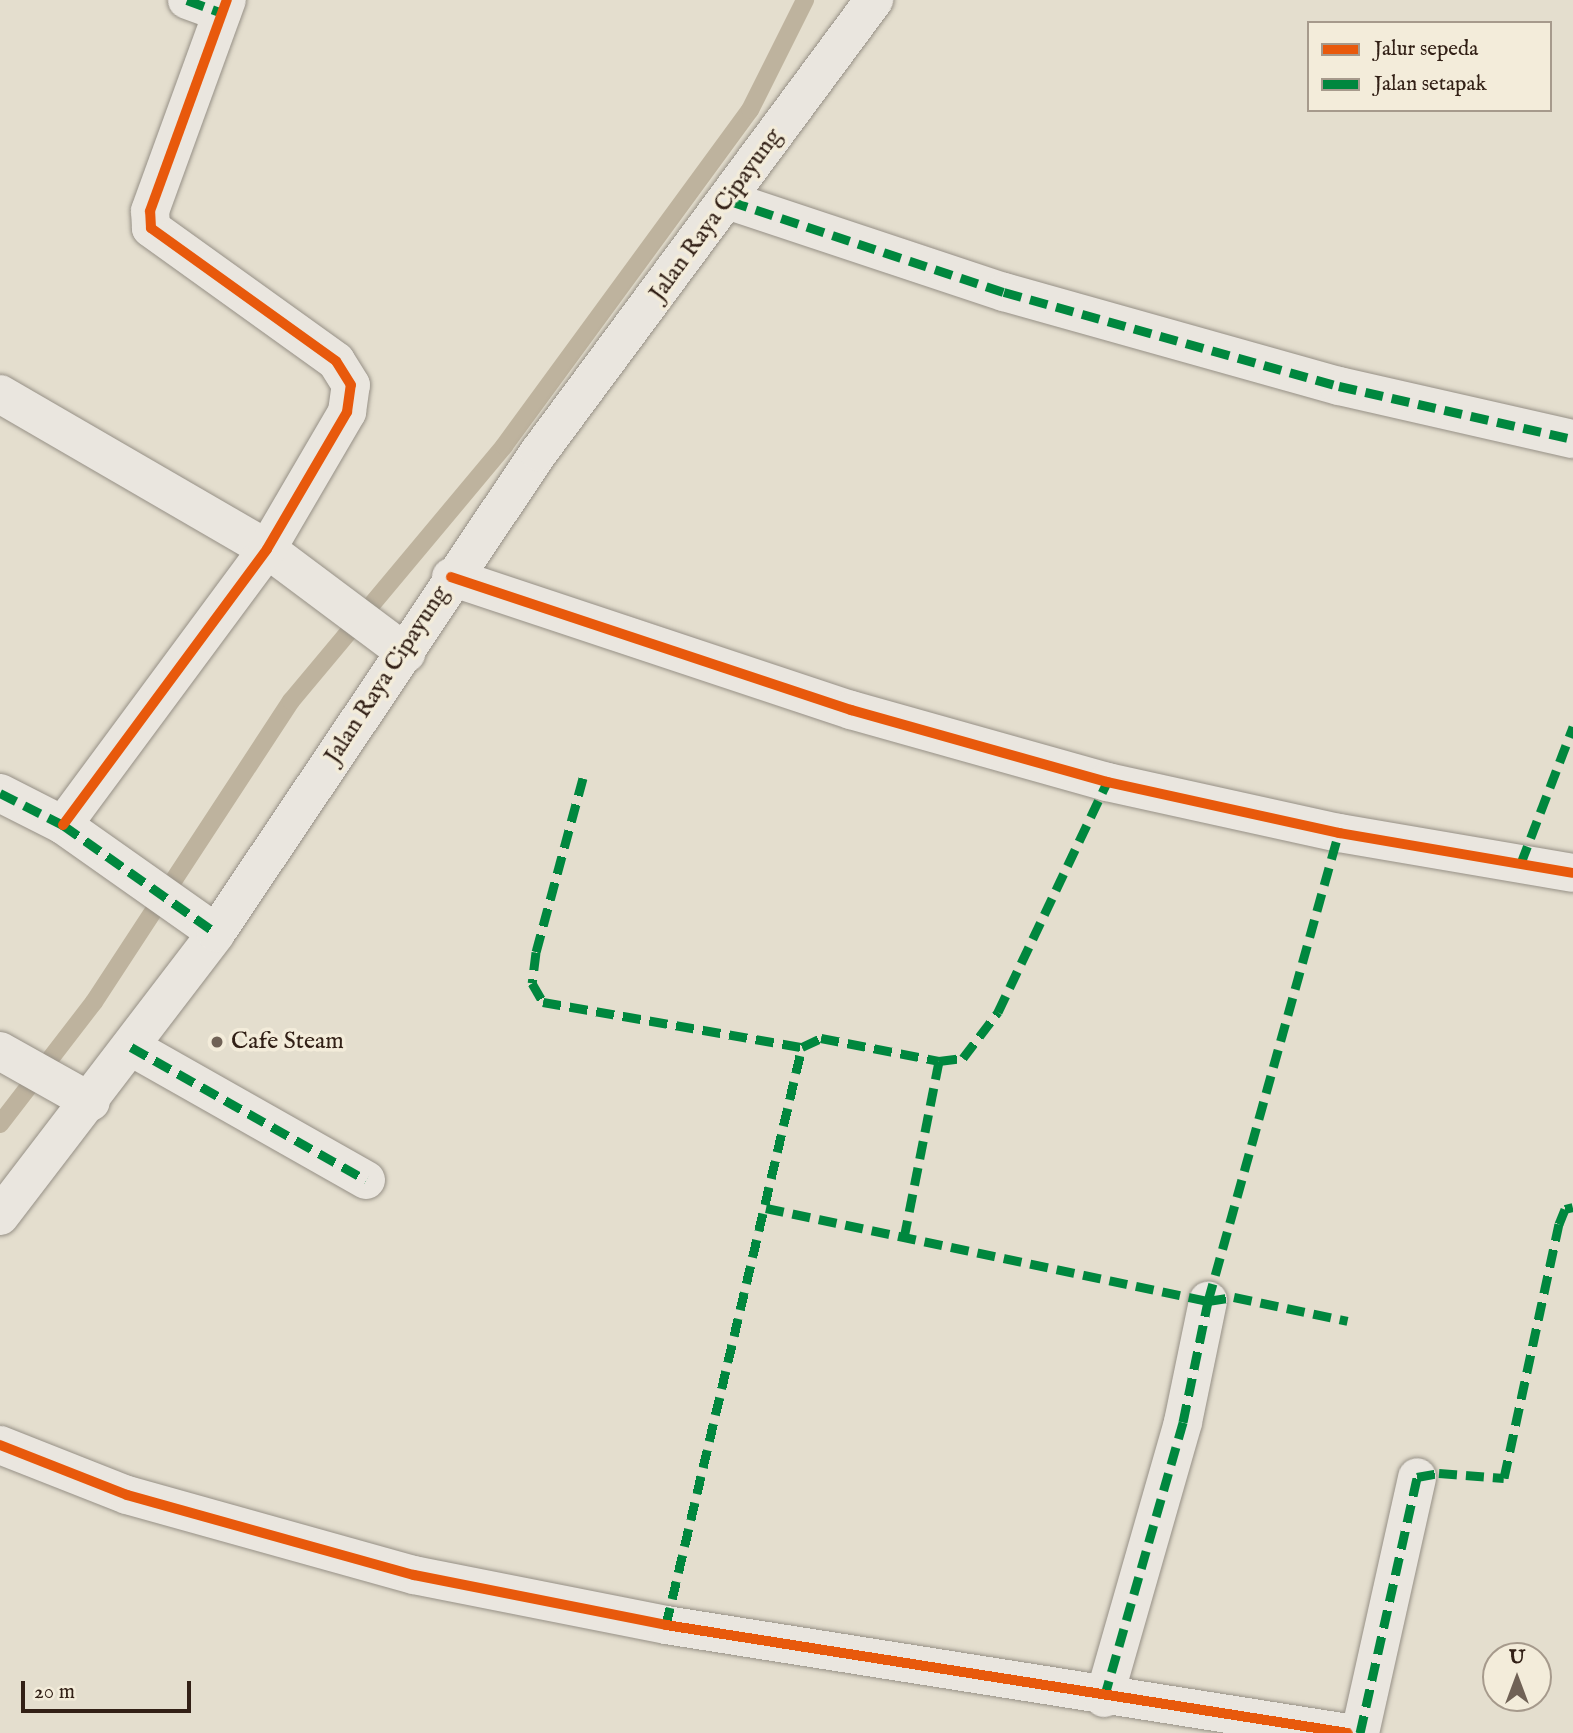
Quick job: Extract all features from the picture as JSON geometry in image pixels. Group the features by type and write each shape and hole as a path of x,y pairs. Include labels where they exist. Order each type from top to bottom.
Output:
{"street":[{"path":"62,825 282,560 347,412 351,385 336,361 151,228 150,211 224,6 187,0"},
{"name":"Jalan Raya Cipayung","path":"0,1216 84,1096 131,1047 213,931 451,577 730,201 874,0"},
{"path":"730,201 1004,292 1339,386 1573,439"},
{"path":"0,394 282,560 402,651"},
{"path":"451,577 851,709 1107,782 1339,833 1573,873"},
{"path":"0,793 62,825 112,863 213,931"},
{"path":"131,1047 366,1180"},
{"path":"10,1056 84,1096"},
{"path":"1104,1698 1183,1422 1208,1301"},
{"path":"0,1445 127,1495 414,1575 1104,1698 1349,1733"},
{"path":"1360,1733 1417,1477"}],"waterway":[{"path":"0,1124 94,1002 291,701 504,446 750,110 805,0"}],"marked path":[{"path":"187,0 222,13"},
{"path":"730,201 1004,292 1339,386 1573,439"},
{"path":"1521,863 1573,727"},
{"path":"583,778 536,952 532,983 543,1002 802,1047 821,1038 939,1061 963,1058 998,1012 1107,782"},
{"path":"0,793 63,825 216,933"},
{"path":"766,1208 1208,1301 1339,833"},
{"path":"131,1047 366,1180"},
{"path":"666,1625 802,1047"},
{"path":"904,1238 939,1061"},
{"path":"1360,1733 1417,1477 1439,1473 1504,1478 1559,1224 1565,1209 1573,1207"},
{"path":"1104,1698 1183,1422 1208,1301 1234,1297 1348,1321"}],"cycle path":[{"path":"63,825 267,549 347,412 351,385 336,361 151,228 150,211 227,0"},
{"path":"451,577 851,710 1107,782 1339,833 1573,873"},
{"path":"0,1445 127,1495 414,1575 666,1625 1348,1733"}],"place":[{"name":"Cafe Steam","path":"217,1042"}]}
